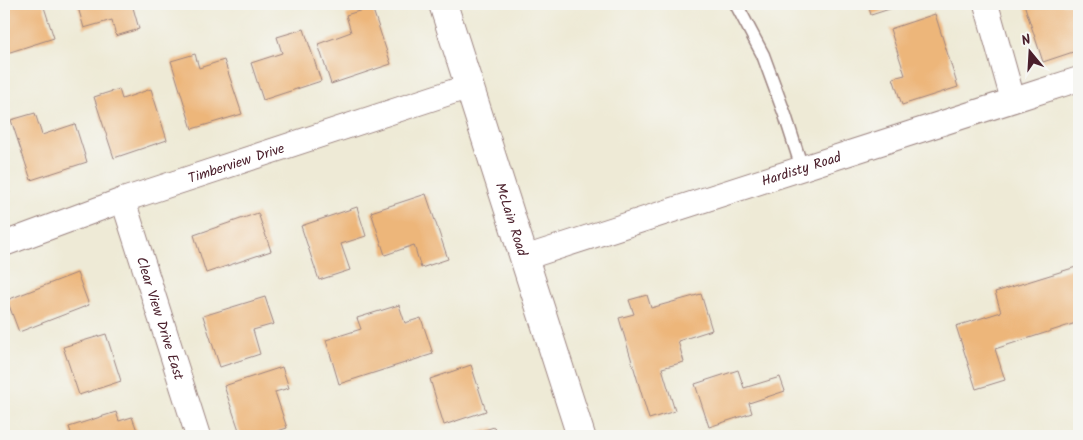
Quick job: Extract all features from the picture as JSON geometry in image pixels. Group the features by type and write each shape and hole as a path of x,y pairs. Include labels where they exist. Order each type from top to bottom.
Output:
{"street":[{"name":"McLain Road","path":"443,4 581,436"},
{"path":"986,4 1013,100"},
{"name":"Hardisty Road","path":"524,258 1079,79"},
{"name":"Timberview Drive","path":"4,244 123,200 470,86"},
{"name":"Clear View Drive East","path":"123,200 198,436"}],"lane":[{"path":"736,4 763,56 786,115 802,168"}],"building":[{"path":"16,4 43,4 54,38 4,54 4,7"},
{"path":"77,4 132,4 139,29 116,36 112,20 84,28"},
{"path":"868,4 905,4 871,15"},
{"path":"1024,4 1071,4 1073,9 1079,7 1079,50 1043,62"},
{"path":"372,7 391,64 331,84 318,44 351,32 346,15"},
{"path":"935,14 958,87 902,105 893,78 905,75 890,29"},
{"path":"304,29 321,81 263,100 251,63 282,53 277,37"},
{"path":"195,54 199,68 224,60 242,114 192,129 171,61"},
{"path":"119,89 122,99 151,89 167,140 114,158 94,97"},
{"path":"35,113 42,135 75,124 87,162 31,180 11,120"},
{"path":"4,180 10,193 4,196"},
{"path":"426,194 448,259 421,268 414,245 385,255 371,212"},
{"path":"357,207 366,236 341,244 350,270 319,280 301,226"},
{"path":"258,213 271,251 206,273 194,235"},
{"path":"1076,267 1079,276 1079,322 995,349 1005,380 976,389 956,326 1001,312 995,292"},
{"path":"77,273 89,305 19,332 7,300"},
{"path":"701,294 712,330 678,341 684,362 662,368 675,411 649,419 619,318 634,314 629,300 647,295 651,308"},
{"path":"265,297 274,324 253,330 260,354 220,367 203,316"},
{"path":"399,305 405,323 421,318 433,354 339,384 326,340 361,329 357,318"},
{"path":"106,334 121,381 79,395 63,347"},
{"path":"471,365 486,411 444,425 430,379"},
{"path":"282,367 289,388 275,392 287,428 262,436 241,436 224,386"},
{"path":"738,370 744,388 780,377 785,391 749,403 752,413 709,427 695,384"},
{"path":"116,412 119,421 132,417 139,436 72,436 69,427"},
{"path":"494,427 496,436 465,436"}]}
